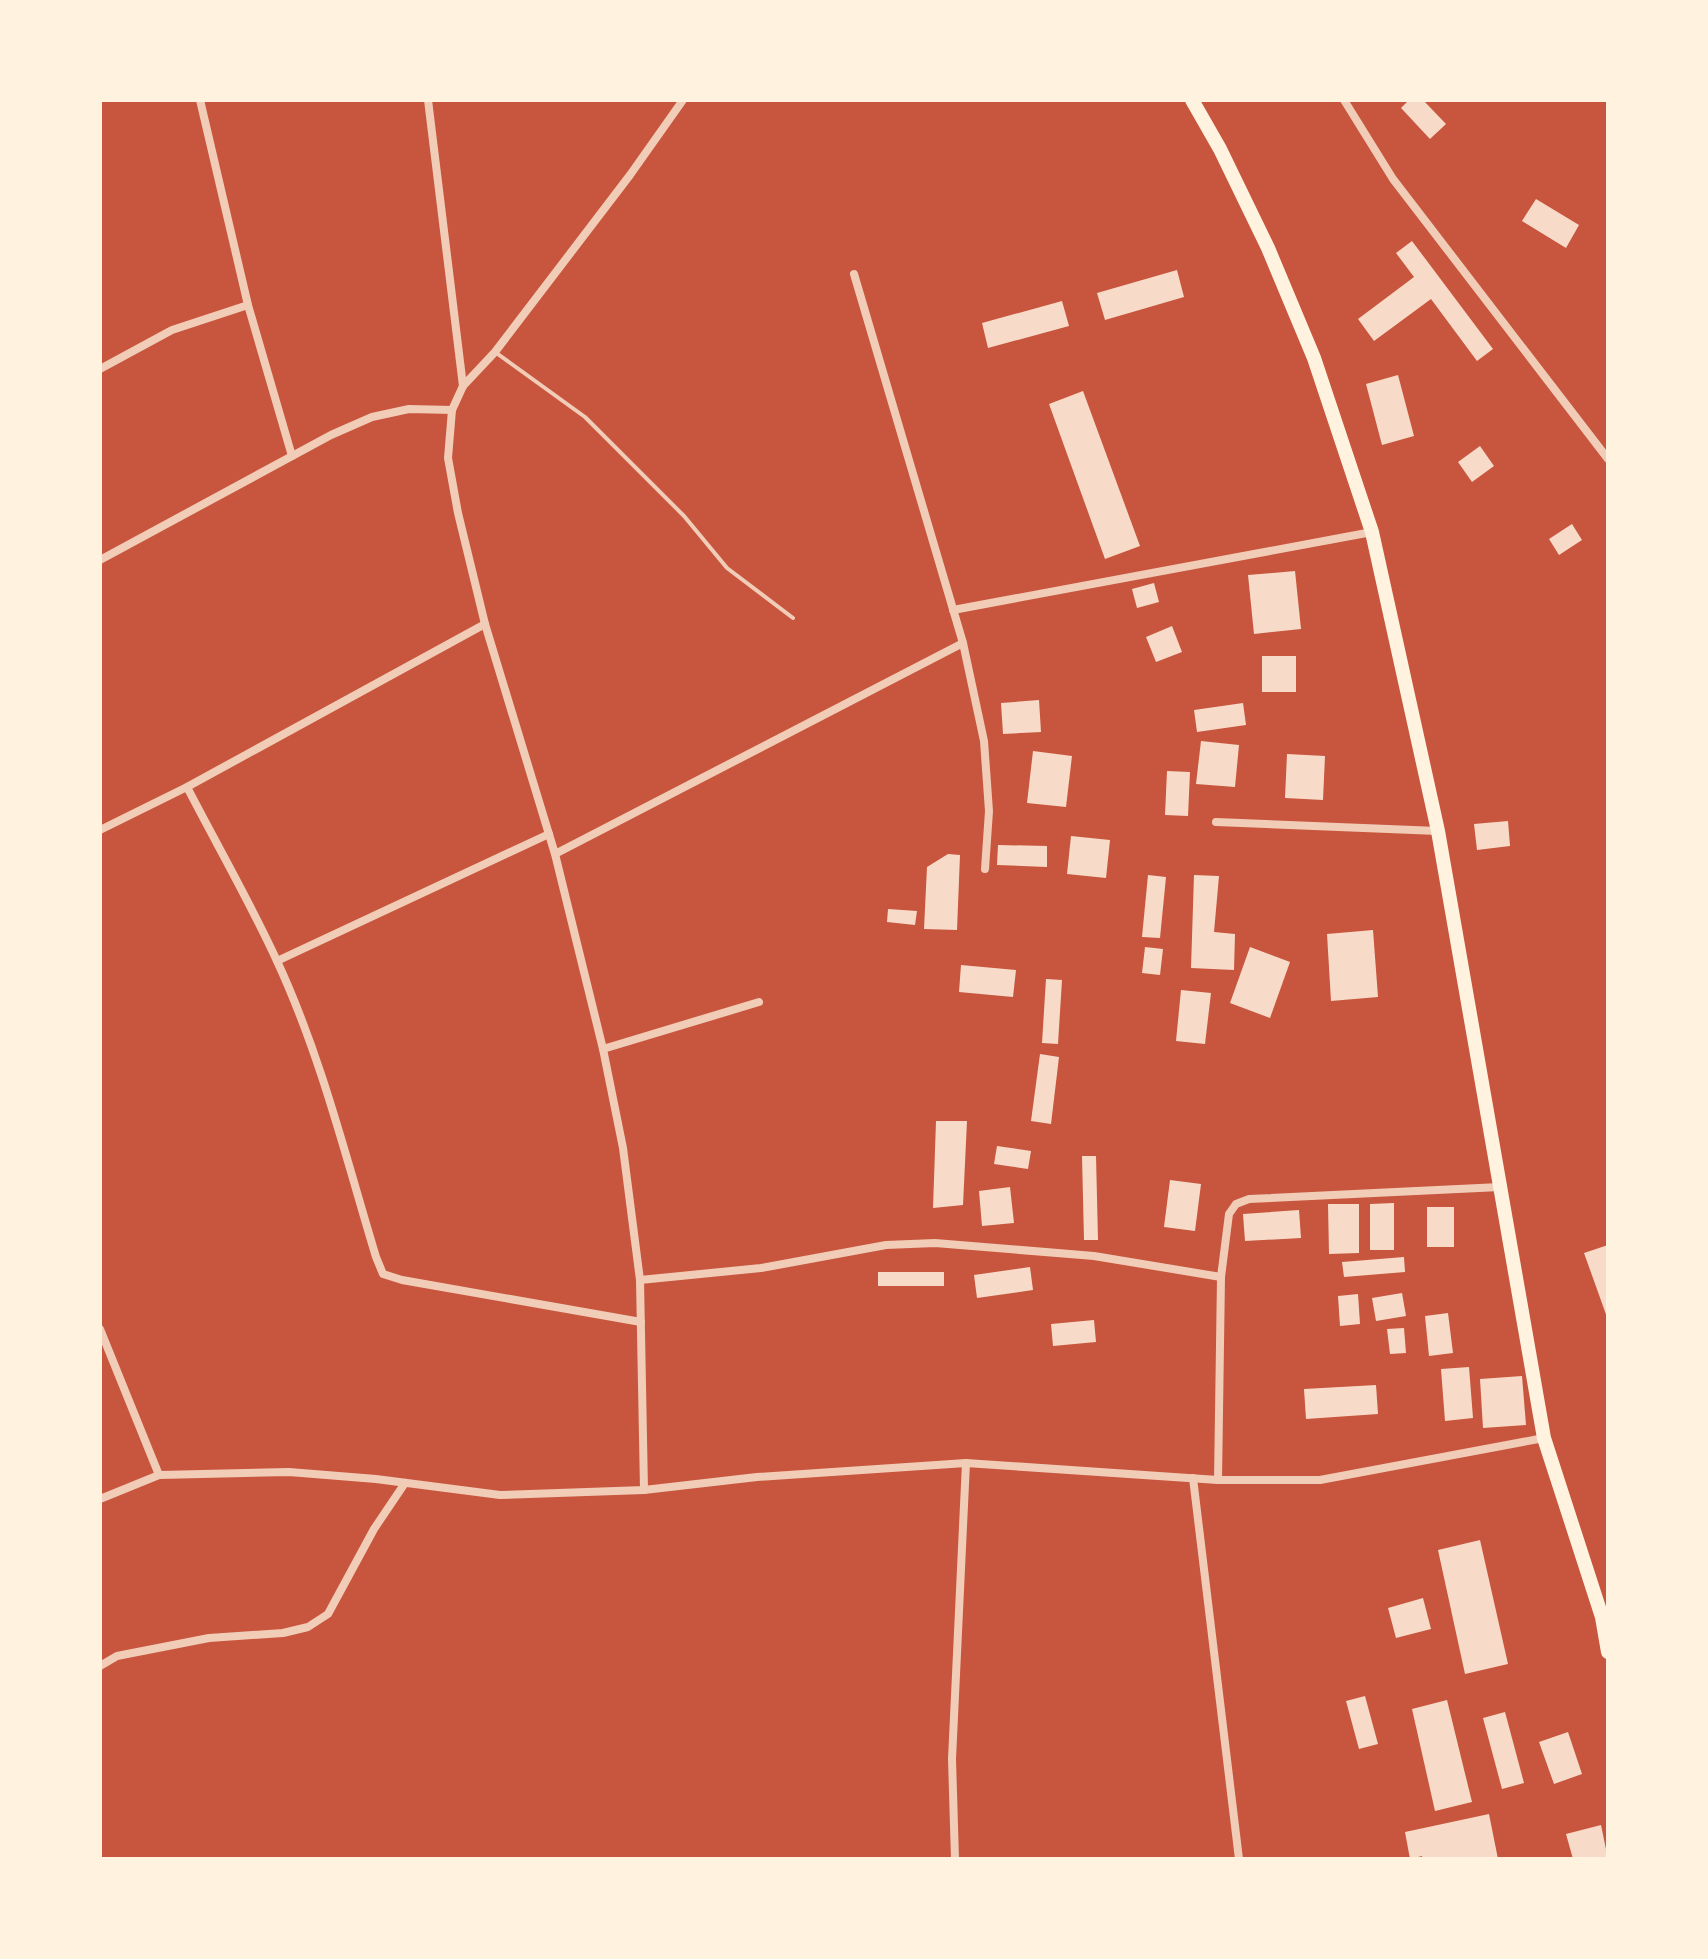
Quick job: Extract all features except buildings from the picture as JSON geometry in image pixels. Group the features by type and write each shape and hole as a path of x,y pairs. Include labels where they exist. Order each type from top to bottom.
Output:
{"main road":[{"path":"1192,100 1220,149 1268,248 1314,358 1372,532 1438,831 1544,1438 1605,1616 1608,1652"}],"street":[{"path":"200,100 248,305 292,456"},
{"path":"428,100 463,386"},
{"path":"644,1490 640,1280 623,1148 603,1049 555,854 485,624 448,458 452,410 463,386 495,352 683,100"},
{"path":"1344,100 1393,179 1608,459"},
{"path":"854,274 963,643 984,741 989,811 985,869"},
{"path":"100,369 172,330 248,305"},
{"path":"100,560 292,456 372,417 409,409 452,410"},
{"path":"953,610 1372,532"},
{"path":"100,830 187,787 485,624"},
{"path":"555,854 963,643"},
{"path":"187,787 277,961 333,1108 383,1274 402,1280 641,1322"},
{"path":"1216,822 1438,831"},
{"path":"277,961 549,834"},
{"path":"603,1049 759,1002"},
{"path":"1218,1480 1221,1277 1229,1214 1236,1204 1249,1199 1500,1187"},
{"path":"640,1280 761,1268 886,1245 935,1243 1094,1256 1221,1277"},
{"path":"100,1329 159,1475"},
{"path":"100,1499 159,1475 289,1472 500,1495 644,1490 757,1477 966,1463 1152,1473 1218,1480 1320,1480 1544,1438"},
{"path":"955,1859 952,1759 966,1463"},
{"path":"1193,1478 1239,1859"},
{"path":"100,1666 117,1656 209,1638 283,1633 308,1627 328,1614 374,1529 405,1483"}],"lane":[{"path":"495,352 585,417 684,516 727,568 793,618"}]}
